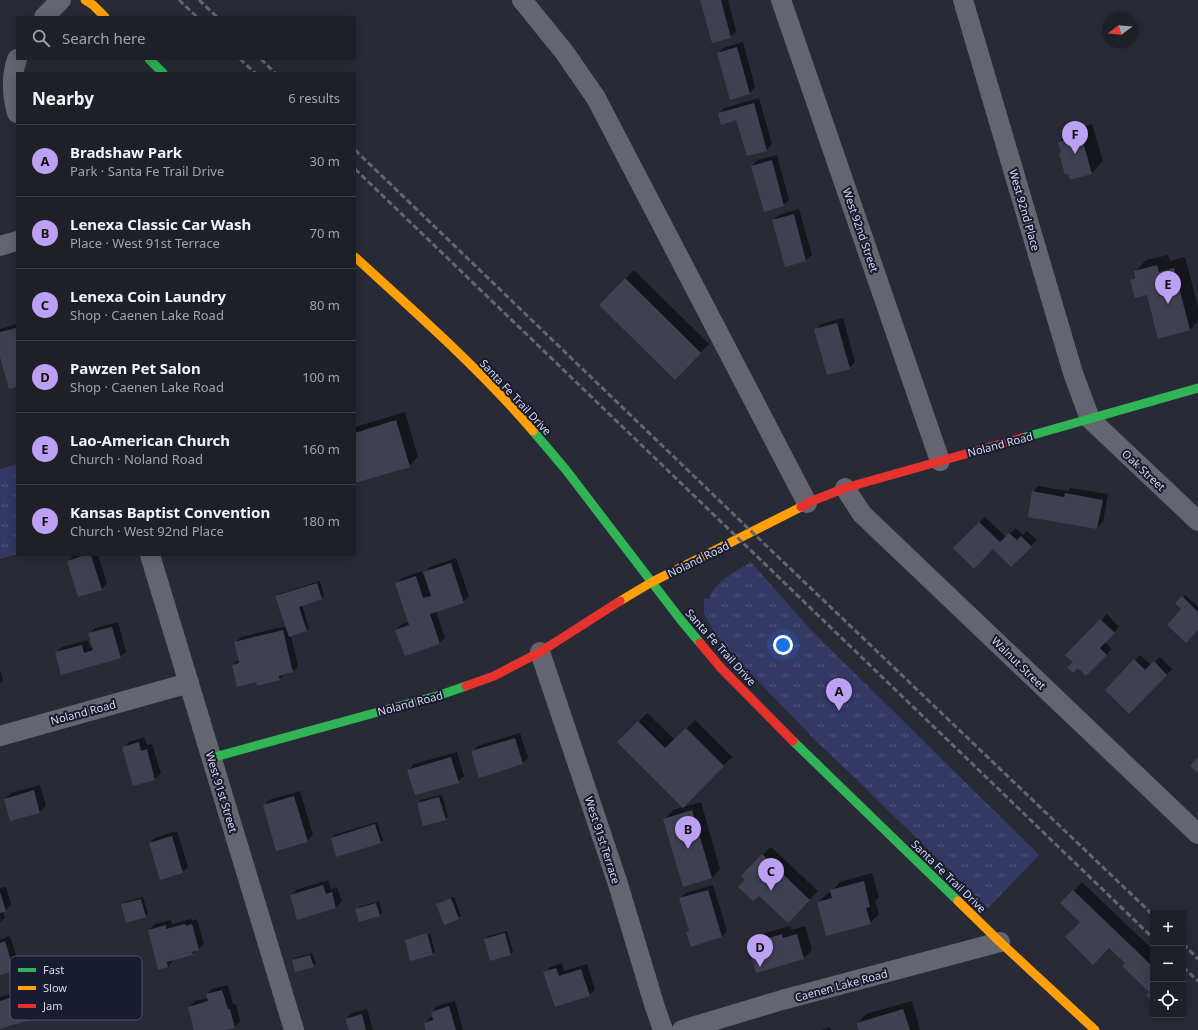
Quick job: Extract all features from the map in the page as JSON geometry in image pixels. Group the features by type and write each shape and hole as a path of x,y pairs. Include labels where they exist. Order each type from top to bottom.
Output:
{"main road":[{"path":"85,0 93,5 104,16"},
{"path":"150,60 162,72"},
{"name":"Santa Fe Trail Drive","path":"356,258 454,349 518,414 566,470 680,619 721,668 790,738 1092,1029"},
{"name":"Noland Road","path":"211,758 440,695 494,676 540,652 652,582 807,503 845,488 1198,388"}],"street":[{"path":"45,16 61,0"},
{"path":"522,0 565,53 596,98 807,503"},
{"name":"West 92nd Street","path":"781,0 940,461"},
{"name":"West 92nd Place","path":"963,0 1073,373 1090,419"},
{"path":"16,110 12,79 17,60"},
{"path":"0,246 16,241"},
{"name":"Oak Street","path":"1090,419 1198,521"},
{"name":"Walnut Street","path":"845,488 862,514 1198,834"},
{"name":"West 91st Street","path":"150,556 294,1030"},
{"name":"West 91st Terrace","path":"540,652 617,880 663,1030"},
{"name":"Noland Road","path":"0,736 189,683"},
{"name":"Caenen Lake Road","path":"682,1030 782,1000 1000,942"}],"green space":[{"path":"16,464 16,554 0,559 0,469"},
{"path":"751,562 810,629 1039,855 988,908 817,742 715,634 704,614 704,598 709,599 716,587 721,582"}],"building":[{"path":"700,0 721,0 731,38 712,43"},
{"path":"737,47 750,94 730,100 717,53"},
{"path":"754,103 767,151 747,156 736,120 721,125 718,113"},
{"path":"1081,135 1092,174 1070,180 1068,174 1065,175 1059,153 1061,153 1058,142"},
{"path":"772,160 784,206 764,212 751,166"},
{"path":"794,214 806,261 785,267 772,220"},
{"path":"1157,265 1159,272 1174,268 1190,330 1158,339 1147,295 1135,298 1130,280 1135,278 1134,271"},
{"path":"625,278 701,353 675,380 599,305"},
{"path":"837,323 850,369 827,375 814,329"},
{"path":"16,328 16,387 9,389 0,357 0,332"},
{"path":"396,420 410,467 356,483 356,433"},
{"path":"1032,491 1064,497 1065,493 1103,500 1097,529 1028,517"},
{"path":"979,522 1000,542 1009,533 1017,540 1021,536 1032,547 1011,567 993,549 974,569 953,548"},
{"path":"82,556 91,556 102,590 78,597 67,561"},
{"path":"451,563 464,603 430,614 440,644 405,656 395,630 409,625 395,583 416,576 423,598 431,596 423,572"},
{"path":"317,583 322,599 299,607 307,631 289,637 275,596"},
{"path":"1182,596 1198,612 1198,630 1186,643 1167,625 1181,609 1175,603"},
{"path":"1100,619 1115,633 1100,648 1107,655 1086,676 1078,668 1073,673 1067,667 1073,662 1065,655"},
{"path":"112,627 121,658 61,675 55,652 82,645 84,653 93,650 88,633"},
{"path":"283,630 293,672 279,676 280,680 257,686 256,682 237,687 232,665 239,663 234,642"},
{"path":"1134,659 1145,670 1154,661 1167,675 1129,714 1105,690"},
{"path":"638,721 665,748 686,728 724,766 683,808 617,742"},
{"path":"515,738 523,764 479,778 471,751"},
{"path":"139,742 141,751 147,749 155,780 133,786 122,747"},
{"path":"451,757 459,783 415,795 407,770"},
{"path":"1198,757 1198,773 1190,766"},
{"path":"34,790 40,813 10,821 4,799"},
{"path":"294,796 308,842 276,851 263,805"},
{"path":"439,797 446,820 423,826 417,803"},
{"path":"692,810 712,878 683,887 663,819"},
{"path":"375,824 381,843 336,857 331,838"},
{"path":"172,836 183,873 160,880 149,843"},
{"path":"762,854 810,900 788,923 759,896 753,901 738,887 745,880 741,876"},
{"path":"864,881 870,907 866,908 871,924 826,936 817,902 832,898 830,890"},
{"path":"323,885 326,894 332,892 336,908 297,920 290,895"},
{"path":"708,890 722,937 691,947 686,932 689,931 679,898"},
{"path":"1073,890 1150,964 1150,999 1146,995 1149,992 1122,966 1125,963 1109,948 1093,965 1065,937 1080,922 1060,903"},
{"path":"0,892 6,911 0,913"},
{"path":"451,898 459,919 444,925 436,904"},
{"path":"141,899 146,917 126,923 121,904"},
{"path":"376,903 380,916 359,922 355,909"},
{"path":"185,924 186,926 192,924 199,950 192,952 193,955 167,962 168,967 158,970 148,930 166,925 166,929"},
{"path":"427,933 433,955 410,961 405,940"},
{"path":"505,933 511,955 490,961 484,939"},
{"path":"782,934 783,938 797,934 804,959 756,973 748,944"},
{"path":"5,941 10,958 10,972 0,975 0,943"},
{"path":"310,955 314,967 295,972 292,960"},
{"path":"556,968 559,976 581,969 590,996 555,1007 543,972"},
{"path":"222,990 228,1009 230,1009 235,1028 226,1030 194,1030 188,1007 208,1001 206,994"},
{"path":"10,998 10,1020 29,1020 0,1029 0,1001"},
{"path":"449,1006 456,1030 426,1030 424,1023 433,1020 431,1012"},
{"path":"903,1009 910,1030 859,1030 857,1023"},
{"path":"362,1014 366,1030 349,1030 345,1019"}],"railway":[{"path":"179,0 196,16"},
{"path":"199,0 216,16"},
{"path":"241,60 254,72"},
{"path":"262,60 274,72"},
{"path":"356,151 1150,912"},
{"path":"356,170 1150,935"},
{"path":"1185,946 1198,959"},
{"path":"1186,970 1198,981"}],"traffic: fast":[{"path":"150,60 162,72"},
{"path":"1022,438 1198,388"},
{"path":"533,431 566,470 700,643"},
{"path":"211,758 440,695 466,686"},
{"path":"793,741 958,901"}],"traffic: slow":[{"path":"85,0 93,5 104,16"},
{"path":"356,258 469,363 533,431"},
{"path":"620,601 652,582 801,507"},
{"path":"958,901 1095,1030"}],"traffic: jam":[{"path":"801,507 845,488 1022,438"},
{"path":"466,686 494,676 540,652 620,601"},
{"path":"700,643 721,668 793,741"}],"place":[{"name":"Kansas Baptist Convention","path":"1075,154"},
{"name":"Lao-American Church","path":"1168,304"},
{"name":"Bradshaw Park","path":"839,711"},
{"name":"Lenexa Classic Car Wash","path":"688,849"},
{"name":"Lenexa Coin Laundry","path":"771,891"},
{"name":"Pawzen Pet Salon","path":"760,967"}]}
